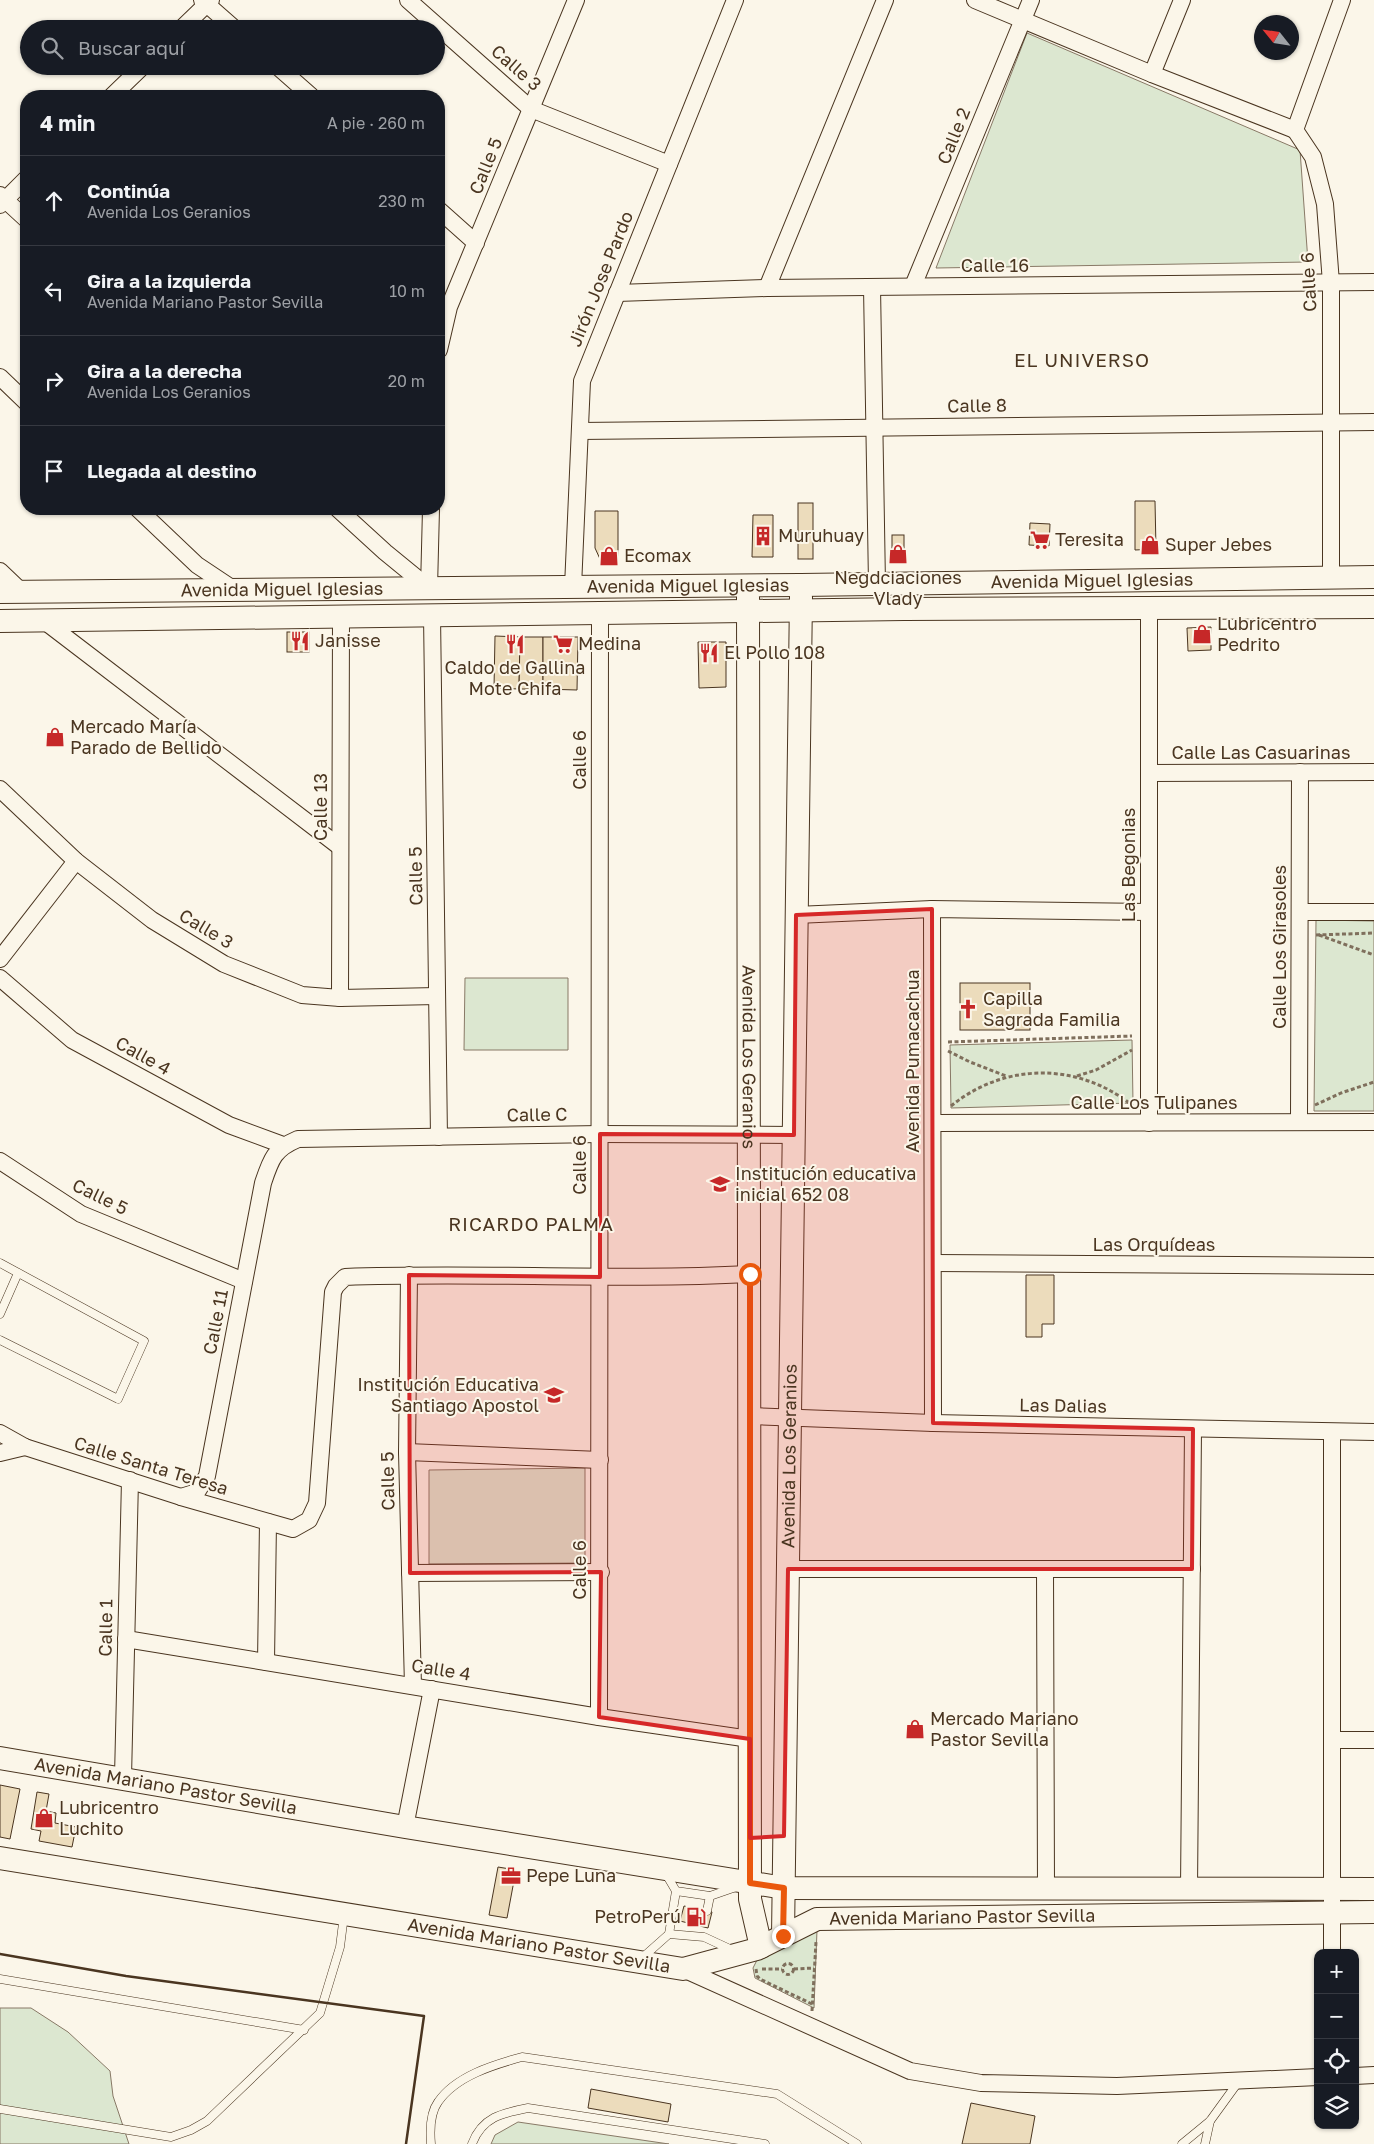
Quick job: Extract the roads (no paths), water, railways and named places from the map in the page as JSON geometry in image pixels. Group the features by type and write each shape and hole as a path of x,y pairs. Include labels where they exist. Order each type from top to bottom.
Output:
{"main road":[{"name":"Avenida Miguel Iglesias","path":"11,592 748,586 1374,576"},
{"name":"Avenida Los Geranios","path":"783,1936 801,585"},
{"name":"Avenida Los Geranios","path":"748,586 750,1900 753,1958"},
{"name":"Avenida Miguel Iglesias","path":"0,621 801,610 1374,607"},
{"name":"Avenida Mariano Pastor Sevilla","path":"0,1758 123,1777 405,1827 784,1888 1374,1889"},
{"path":"750,1838 784,1836"},
{"name":"Avenida Mariano Pastor Sevilla","path":"0,1858 683,1968 753,1958 783,1936 817,1919 1332,1911 1374,1912"}],"street":[{"name":"Calle 3","path":"408,0 431,20"},
{"name":"Calle 5","path":"445,324 449,307 576,0"},
{"name":"Jirón Jose Pardo","path":"573,587 582,381 735,0"},
{"path":"767,288 885,0"},
{"path":"975,0 1152,74 1295,130 1342,0"},
{"name":"Calle 2","path":"913,286 1031,0"},
{"path":"1152,74 1182,0"},
{"path":"189,20 207,1 225,20"},
{"name":"Calle 3","path":"445,33 531,109 669,164"},
{"path":"118,90 134,75"},
{"path":"287,75 304,90"},
{"name":"Calle 6","path":"1295,130 1313,158 1325,204 1331,283 1331,577"},
{"path":"20,184 2,200 20,214"},
{"path":"445,215 476,243"},
{"name":"Calle 16","path":"617,293 767,288 1374,282"},
{"path":"872,287 877,584"},
{"path":"0,378 20,396"},
{"name":"Calle 8","path":"580,431 1374,422"},
{"path":"144,515 197,565 236,591"},
{"path":"345,515 385,552 429,588"},
{"path":"429,588 431,515"},
{"path":"0,571 11,592"},
{"name":"Las Begonias","path":"1148,607 1149,1123"},
{"name":"Calle 6","path":"599,1716 601,1572 600,613"},
{"name":"Calle 5","path":"432,615 439,1137"},
{"name":"Calle 13","path":"340,998 341,616"},
{"path":"42,620 340,847"},
{"name":"Calle Los Girasoles","path":"1299,1122 1300,772"},
{"name":"Calle Las Casuarinas","path":"1149,773 1374,772"},
{"name":"Calle 3","path":"0,789 76,861 152,920 224,964 302,995 340,998 437,996"},
{"path":"0,959 76,861"},
{"path":"796,914 932,909 1149,912"},
{"name":"Avenida Pumacachua","path":"932,909 934,1423"},
{"path":"1300,912 1374,912"},
{"name":"Calle 4","path":"0,978 72,1040 230,1125 283,1145"},
{"name":"Calle Los Tulipanes","path":"934,1123 1374,1122"},
{"name":"Calle C","path":"283,1145 298,1139 600,1134 794,1134"},
{"name":"Calle 11","path":"181,1497 197,1492 207,1476 263,1183 270,1162 283,1145"},
{"name":"Calle 5","path":"2,1168 81,1214 244,1281"},
{"name":"Las Orquídeas","path":"934,1263 1374,1266"},
{"path":"409,1275 600,1277 750,1274"},
{"name":"Calle 5","path":"409,1275 407,1452 413,1686"},
{"name":"Calle Santa Teresa","path":"0,1433 25,1447 181,1497 293,1529 309,1520 317,1503 336,1286 345,1278 409,1275"},
{"name":"Las Dalias","path":"750,1416 934,1423 1374,1432"},
{"path":"1189,1888 1193,1429"},
{"path":"1332,1432 1332,1949"},
{"path":"0,1453 25,1447"},
{"path":"407,1452 600,1460"},
{"name":"Calle 1","path":"123,1777 130,1480"},
{"path":"266,1662 268,1522"},
{"path":"788,1569 1192,1569"},
{"path":"1044,1569 1046,1889"},
{"path":"410,1573 601,1572"},
{"name":"Calle 4","path":"126,1639 750,1739"},
{"path":"405,1827 432,1689"},
{"path":"1333,1740 1374,1740"},
{"path":"683,1968 910,2071 981,2083 1117,2086 1314,2078"},
{"path":"1359,2076 1374,2075"}],"lane":[{"path":"0,1263 144,1341 118,1399 0,1340"},
{"path":"0,1314 18,1273"},
{"path":"638,1962 669,1934 676,1891 662,1868"},
{"path":"676,1891 710,1896 750,1883"},
{"path":"707,1912 710,1896"},
{"path":"0,2109 171,2137 191,2130 207,2120 320,2014 340,1947 344,1914"},
{"path":"704,1937 705,1927"},
{"path":"669,1934 704,1937 753,1958"},
{"path":"0,1978 304,2030"},
{"path":"430,2144 430,2130 437,2103 454,2086 487,2067 522,2056 777,2094 856,2144"},
{"path":"1182,2144 1210,2121 1239,2081"},
{"path":"472,2144 484,2122 507,2112 528,2108 765,2144"},
{"path":"1205,2144 1210,2121"}],"place":[{"name":"Muruhuay","path":"763,536"},
{"name":"Teresita","path":"1040,540"},
{"name":"Super Jebes","path":"1150,545"},
{"name":"Negdciaciones Vlady","path":"898,554"},
{"name":"Ecomax","path":"609,556"},
{"name":"Lubricentro Pedrito","path":"1202,634"},
{"name":"Janisse","path":"300,641"},
{"name":"Caldo de Gallina Mote Chifa","path":"515,644"},
{"name":"Medina","path":"563,644"},
{"name":"El Pollo 108","path":"709,653"},
{"name":"Mercado María Parado de Bellido","path":"55,737"},
{"name":"Capilla Sagrada Familia","path":"968,1009"},
{"name":"Institución educativa inicial 652 08","path":"720,1184"},
{"name":"Institución Educativa Santiago Apostol","path":"554,1395"},
{"name":"Mercado Mariano Pastor Sevilla","path":"915,1729"},
{"name":"Lubricentro Luchito","path":"44,1818"},
{"name":"Pepe Luna","path":"511,1876"},
{"name":"PetroPerú","path":"696,1917"}],"district":[{"name":"EL UNIVERSO","path":"1082,360"},
{"name":"RICARDO PALMA","path":"531,1224"}]}
